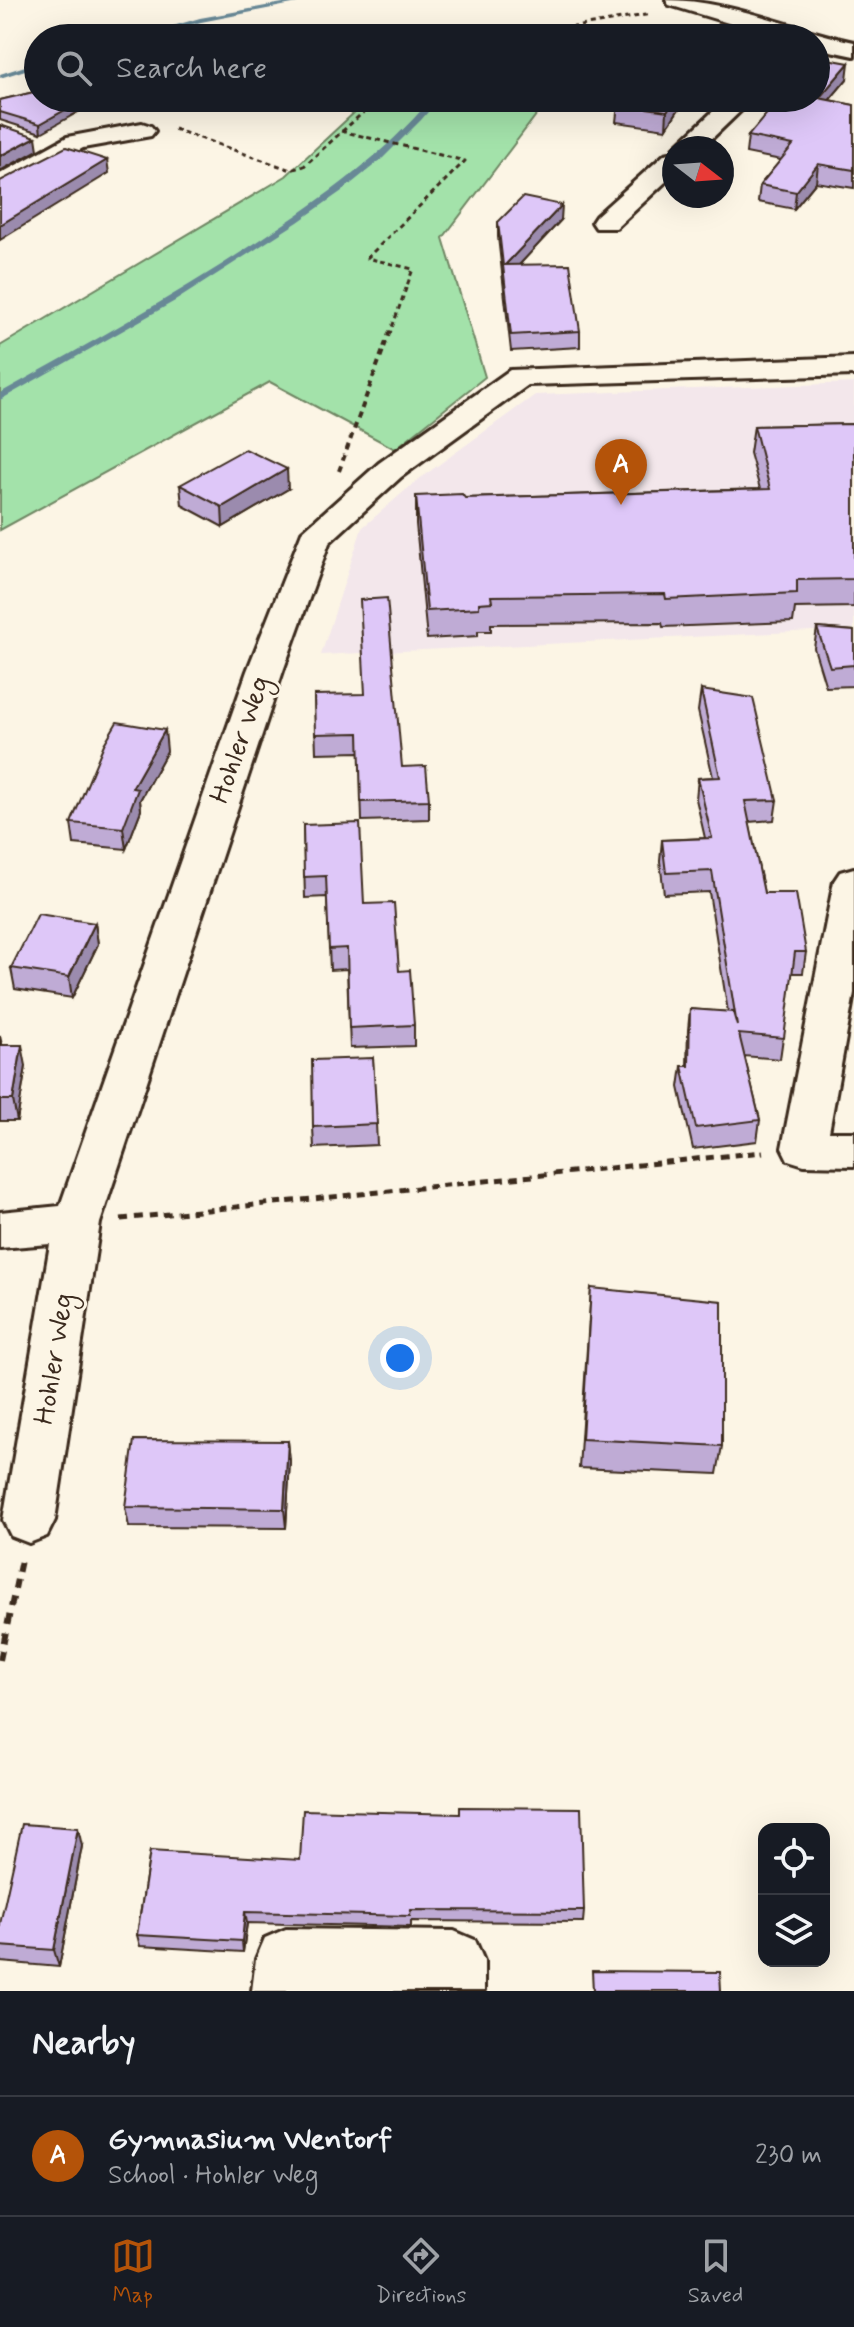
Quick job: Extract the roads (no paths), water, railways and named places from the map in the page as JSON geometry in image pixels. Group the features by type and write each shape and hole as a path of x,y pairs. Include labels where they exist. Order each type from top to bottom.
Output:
{"street":[{"path":"686,3 756,24"},
{"path":"830,44 854,49"},
{"path":"700,136 727,112"},
{"path":"0,185 76,142 142,131"},
{"path":"606,222 662,171"},
{"name":"Hohler Weg","path":"29,1520 77,1223 265,671 314,539 390,470 521,376 854,366"},
{"path":"854,881 804,1148 854,1149"},
{"path":"0,1230 77,1223"},
{"path":"283,1991 286,1959 454,1961 453,1991"}],"waterway":[{"path":"186,24 310,0"},
{"path":"0,76 24,68"},
{"path":"0,397 240,257 360,173 425,112"}],"place":[{"name":"Gymnasium Wentorf","path":"621,505"}]}
